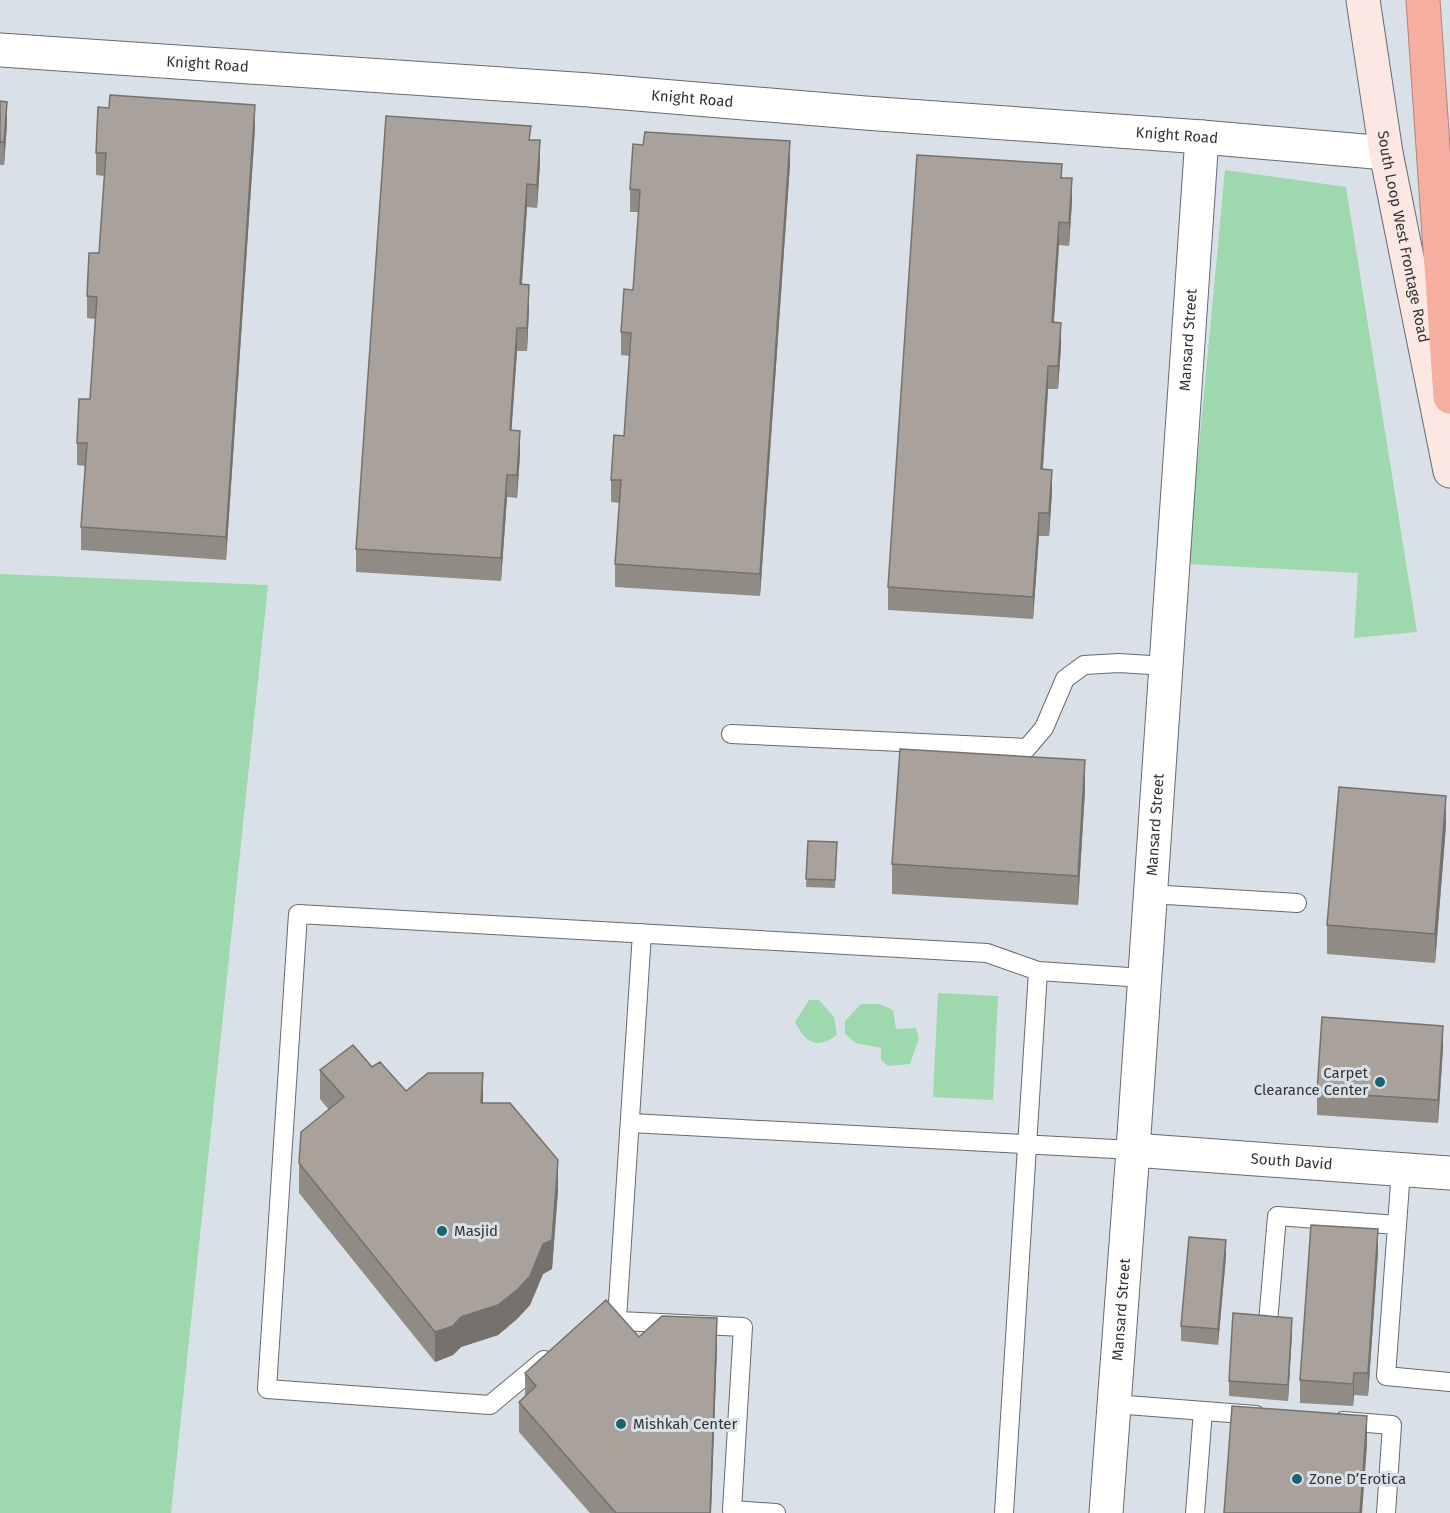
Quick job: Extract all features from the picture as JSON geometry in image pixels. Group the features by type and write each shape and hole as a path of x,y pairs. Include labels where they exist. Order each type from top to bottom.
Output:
{"highway":[{"path":"1423,0 1450,397"}],"main road":[{"name":"South Loop West Frontage Road","path":"1364,0 1386,153 1450,471"}],"street":[{"name":"Knight Road","path":"0,50 589,90 1386,153"},
{"name":"Mansard Street","path":"1106,1513 1202,137"},
{"name":"South David","path":"1133,1150 1450,1173"}],"lane":[{"path":"731,734 1027,748 1044,728 1065,679 1084,665 1119,663 1166,666"},
{"path":"1150,894 1297,903"},
{"path":"557,1348 490,1405 267,1389 298,914 987,953 1038,971 1144,978"},
{"path":"618,1319 642,933"},
{"path":"1004,1513 1038,971"},
{"path":"631,1123 1133,1150"},
{"path":"1401,1170 1386,1376 1450,1382"},
{"path":"1268,1322 1277,1216 1397,1226"},
{"path":"582,1327 591,1320 618,1319 742,1327 732,1510 776,1513"},
{"path":"1114,1404 1274,1416"},
{"path":"1195,1513 1203,1411"},
{"path":"1321,1419 1392,1425 1386,1513"}],"green space":[{"path":"1225,170 1346,187 1417,632 1354,638 1358,573 1188,564"},
{"path":"0,574 268,585 171,1513 0,1513"},
{"path":"938,993 998,996 993,1100 933,1097"},
{"path":"809,1000 819,1000 834,1017 837,1035 830,1040 812,1042 803,1035 795,1022"},
{"path":"861,1004 879,1004 893,1010 896,1029 916,1028 919,1038 910,1064 888,1066 881,1060 881,1048 856,1043 845,1034 845,1021"}],"building":[{"path":"110,95 255,105 226,537 81,527 87,443 77,443 79,399 90,399 97,297 87,296 89,253 99,253 106,153 96,153 98,107 109,108"},
{"path":"0,101 7,102 4,142 0,142"},
{"path":"386,116 531,126 529,140 540,140 537,185 527,184 520,284 529,285 527,328 517,328 510,430 520,431 517,475 507,475 501,558 356,549"},
{"path":"645,132 790,141 760,574 615,564 621,480 611,480 614,435 624,436 631,333 621,332 624,289 633,290 640,190 630,189 633,144 643,145"},
{"path":"917,155 1062,164 1061,178 1072,178 1069,223 1059,222 1052,322 1061,323 1058,366 1048,366 1041,469 1052,470 1049,513 1039,513 1033,597 888,587"},
{"path":"900,749 1085,760 1078,876 892,864"},
{"path":"1339,787 1446,796 1435,934 1327,925"},
{"path":"808,841 837,842 835,880 806,879"},
{"name":"Carpet Clearance Center","path":"1322,1017 1443,1026 1438,1100 1317,1092"},
{"name":"Masjid","path":"353,1045 372,1067 380,1062 406,1091 428,1073 483,1073 481,1103 510,1103 558,1160 552,1240 543,1244 530,1276 498,1305 461,1317 453,1326 435,1332 299,1163 301,1132 344,1097 320,1070"},
{"path":"1311,1225 1378,1229 1368,1373 1354,1373 1353,1384 1300,1380"},
{"path":"1189,1237 1226,1240 1218,1329 1181,1326"},
{"name":"Mishkah Center","path":"606,1300 639,1337 662,1316 717,1318 710,1513 616,1513 519,1402 536,1386 525,1373"},
{"path":"1233,1313 1292,1318 1288,1385 1229,1381"},
{"name":"Zone D’Erotica","path":"1232,1406 1367,1416 1360,1513 1224,1513"}],"place":[{"name":"Carpet Clearance Center","path":"1380,1082"},
{"name":"Masjid","path":"442,1231"},
{"name":"Mishkah Center","path":"621,1424"},
{"name":"Zone D’Erotica","path":"1297,1479"}]}
